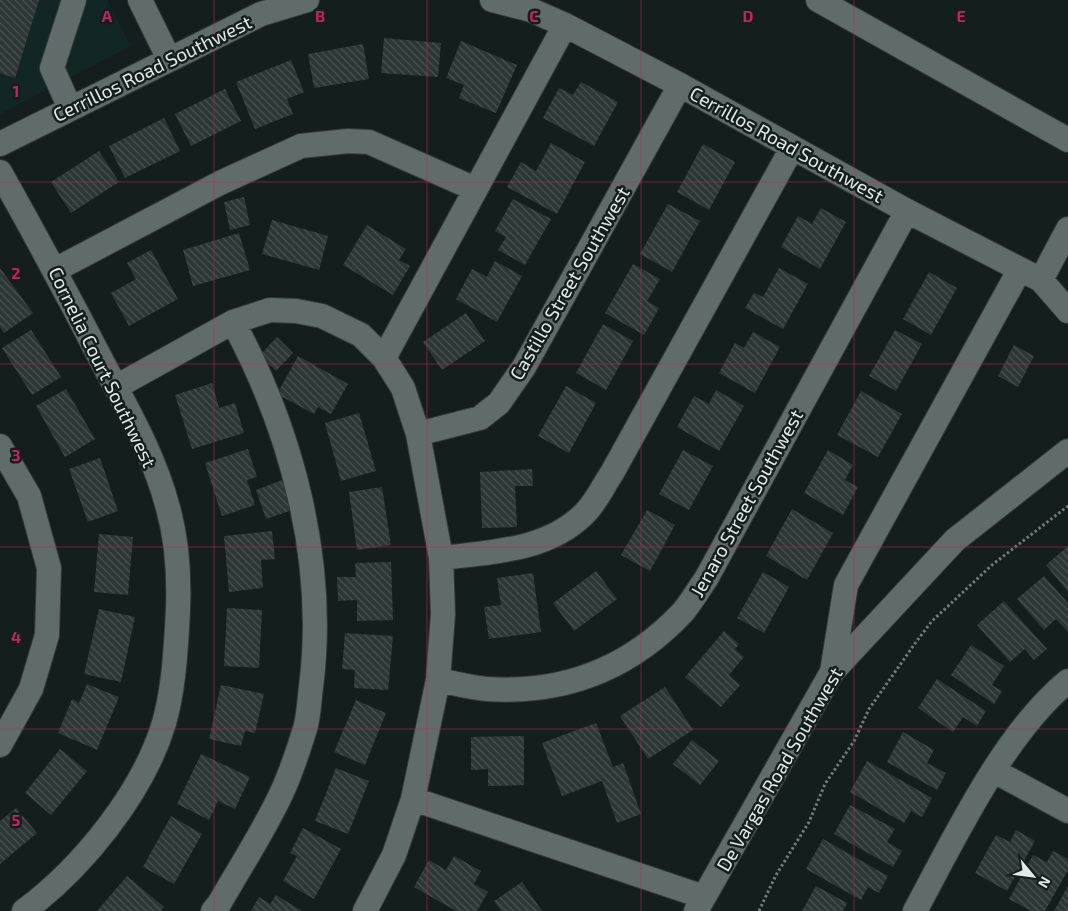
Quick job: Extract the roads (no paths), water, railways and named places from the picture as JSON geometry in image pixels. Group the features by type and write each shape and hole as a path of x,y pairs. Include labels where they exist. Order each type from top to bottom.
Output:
{"street":[{"path":"70,108 52,68 74,0"},
{"path":"140,0 169,58"},
{"name":"Cerrillos Road Southwest","path":"0,144 169,58 261,14 307,0"},
{"name":"Cerrillos Road Southwest","path":"492,0 531,10 565,25 680,85 907,211 1030,274 1068,311"},
{"path":"818,0 1068,140"},
{"path":"384,358 565,25"},
{"name":"Castillo Street Southwest","path":"418,434 480,418 499,403 524,367 680,85"},
{"path":"55,270 220,183 301,146 348,141 369,142 475,189"},
{"path":"441,558 527,546 560,533 586,513 612,473 792,148"},
{"name":"Cornelia Court Southwest","path":"0,172 55,270 144,441 168,507 177,549 179,604 174,678 164,724 144,770 119,810 89,850 52,891 24,911"},
{"name":"Jenaro Street Southwest","path":"438,680 486,689 543,689 583,680 642,650 683,612 706,579 907,211"},
{"path":"832,672 846,584 1030,274 1068,229"},
{"path":"116,387 233,322 270,310 296,311 322,316 361,335 384,358 403,388 418,434 441,558 443,614 438,680 413,799 394,854 365,911"},
{"path":"213,911 219,904 283,792 305,729 314,657 313,596 305,518 291,458 263,381 233,322"},
{"path":"0,446 29,496 49,568 47,635 31,689 0,745"},
{"name":"De Vargas Road Southwest","path":"700,904 832,672 955,540 1068,451"},
{"path":"915,911 968,812 994,771 1028,723 1068,681"},
{"path":"994,771 1068,811"},
{"path":"413,799 700,904"}]}
